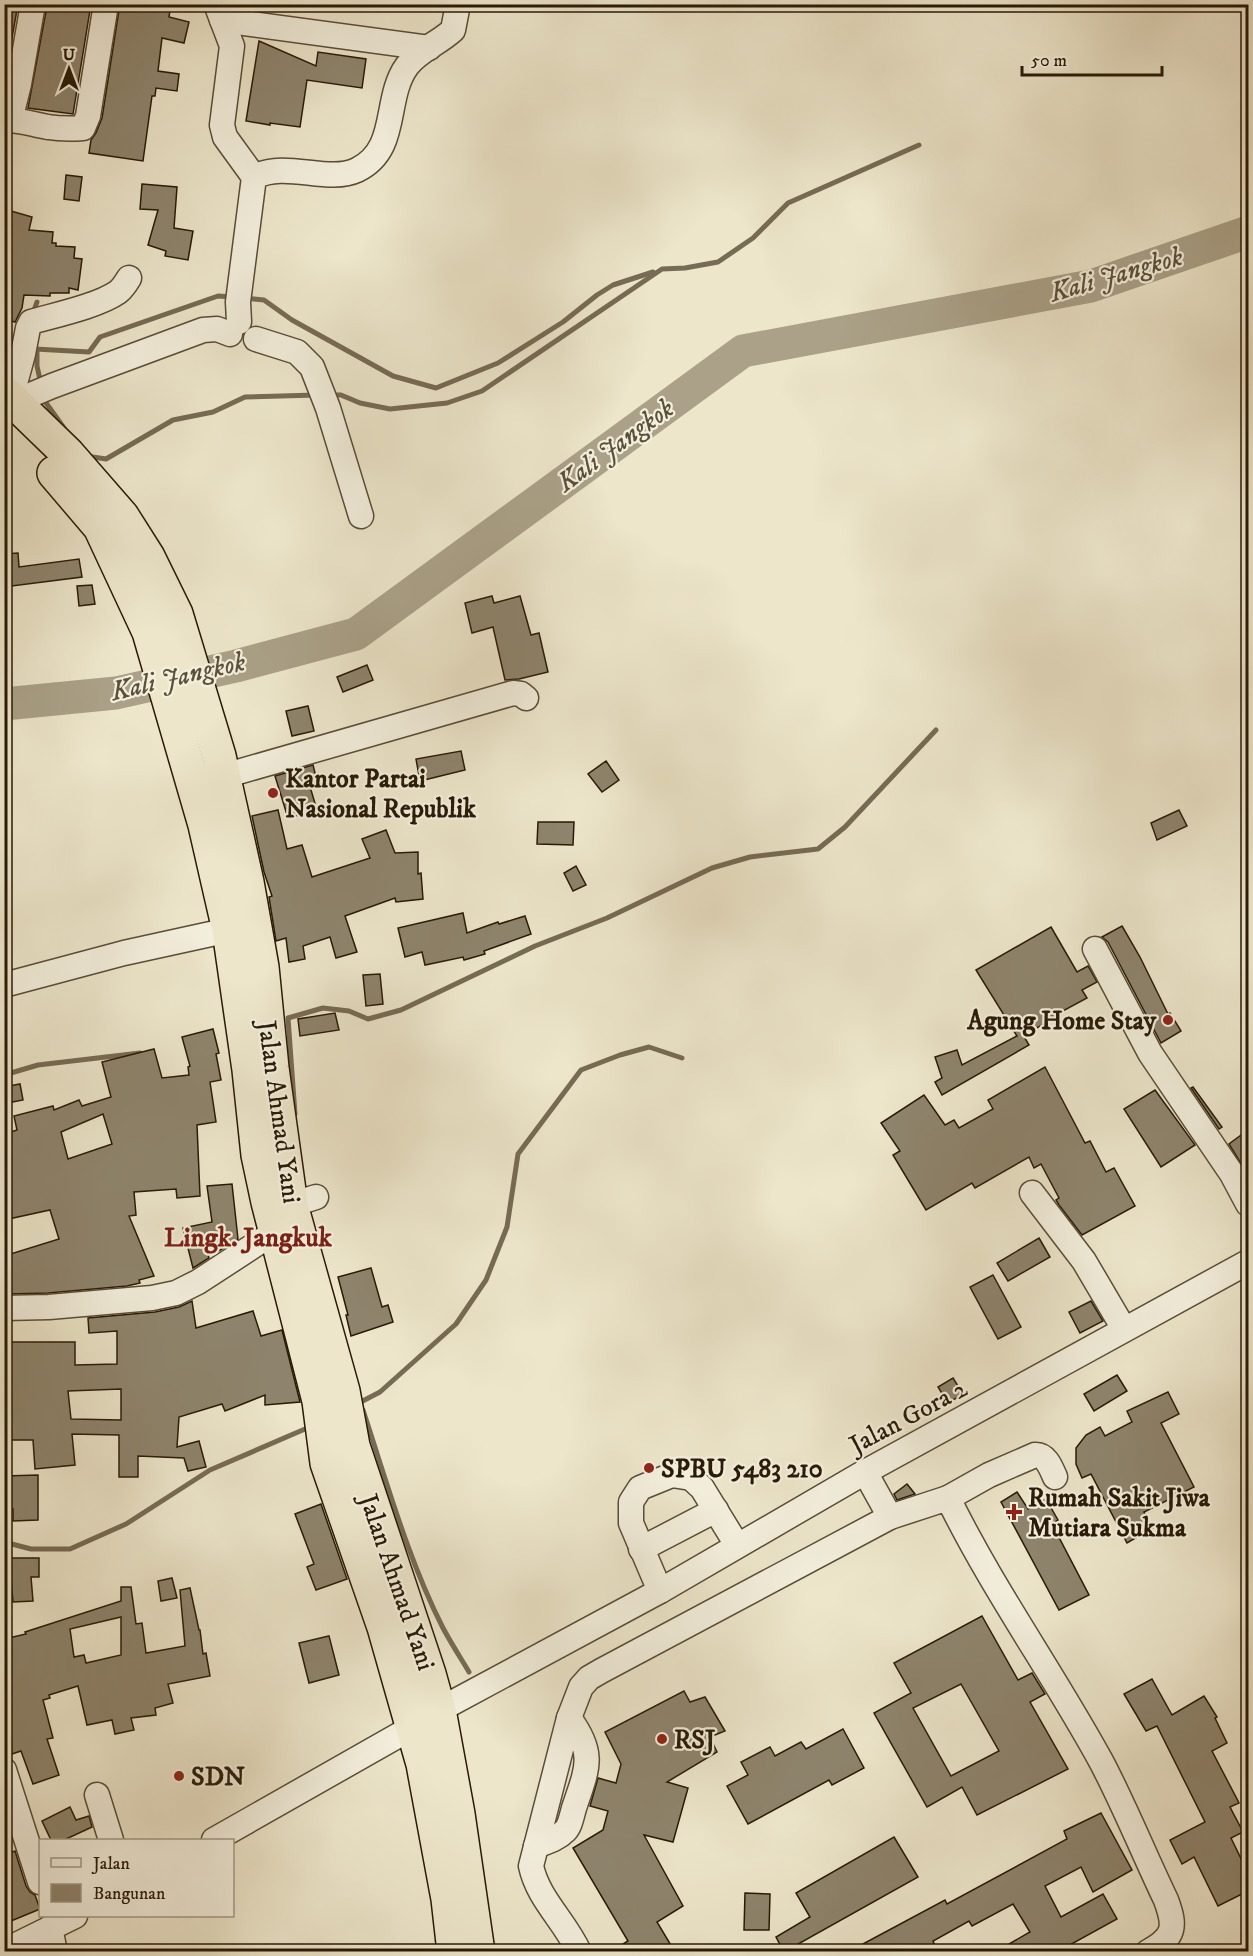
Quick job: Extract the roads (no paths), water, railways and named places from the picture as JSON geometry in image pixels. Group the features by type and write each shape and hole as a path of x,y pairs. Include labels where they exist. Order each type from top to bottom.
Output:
{"highway":[{"name":"Jalan Ahmad Yani","path":"20,399 122,516 148,557 176,614 222,766 247,882 262,967 272,1068 302,1201 318,1346 331,1396 345,1470 429,1674 426,1719 458,1814 478,1952"},
{"path":"20,399 39,456 100,527 149,632 205,825 229,930 249,1070 258,1155 277,1235 318,1346"},
{"path":"426,1719 423,1764 448,1899 454,1952"}],"street":[{"path":"33,4 19,84 7,120 69,129 83,128 85,125 106,4"},
{"path":"254,177 273,170 343,174 357,170 378,155 406,67 414,58 453,30 458,4"},
{"path":"219,12 429,48"},
{"path":"219,12 232,46 222,125 230,144 254,177 232,341 237,346 245,347 252,345 256,339 297,352 312,367 328,408 361,516"},
{"path":"129,278 124,287 115,294 86,306 37,320 28,328 20,399 203,330 217,329 237,312"},
{"path":"222,766 513,693 521,694 526,698"},
{"path":"4,985 124,953 229,930"},
{"path":"1095,949 1150,1053 1232,1174 1248,1204"},
{"path":"1032,1193 1084,1261 1125,1329"},
{"path":"4,1308 49,1307 152,1298 170,1294 187,1288 267,1238 277,1235"},
{"name":"Jalan Gora 2","path":"216,1839 426,1719 660,1591 865,1472 1248,1263"},
{"path":"579,1952 570,1934 534,1880 531,1866 536,1846 556,1838 568,1828 587,1768 581,1734 569,1718 581,1687 589,1678 890,1517 948,1498 989,1475 1035,1455 1040,1454 1044,1457 1055,1477"},
{"path":"865,1472 890,1517"},
{"path":"660,1591 631,1523 631,1502 640,1488 672,1475 691,1478 702,1488 737,1545"},
{"path":"948,1498 964,1532 996,1588 1102,1764 1166,1900 1173,1923 1171,1933 1166,1941 1148,1952"},
{"path":"641,1549 716,1510"},
{"path":"4,1770 39,1879"},
{"path":"97,1795 111,1839"},
{"path":"4,1951 57,1927"}],"waterway":[{"path":"329,395 341,395 360,403 390,409 447,403 482,391 662,269 685,268 718,262 753,238 788,203 919,145"},
{"name":"Kali Jangkok","path":"4,704 116,693 236,666 356,634 743,351 1091,286 1248,232"},
{"path":"245,298 264,300 292,320 393,376 436,388 498,363 563,322 613,285 653,272"},
{"path":"35,349 89,352 100,337 218,296 233,297"},
{"path":"33,313 37,302"},
{"path":"4,344 17,347"},
{"path":"37,351 37,366 41,384"},
{"path":"86,456 106,459 173,420 213,412 245,397 317,395"},
{"path":"43,396 64,428"},
{"path":"295,1114 288,1018 323,1008 349,1011 368,1019 401,1010 535,946 607,918 712,868 750,857 818,849 845,827 936,730"},
{"path":"355,1405 380,1392 456,1324 486,1280 507,1227 518,1154 581,1070 649,1047 682,1058"},
{"path":"4,1075 38,1065 140,1053"},
{"path":"363,1410 419,1575 443,1628 469,1672"},
{"path":"4,1542 31,1549 70,1549 126,1524 210,1470 312,1426"}],"place":[{"name":"Kantor Partai Nasional Republik","path":"273,793"},
{"name":"Agung Home Stay","path":"1168,1020"},
{"name":"SPBU 5483 210","path":"649,1468"},
{"name":"Rumah Sakit Jiwa Mutiara Sukma","path":"1014,1512"},
{"name":"RSJ","path":"662,1739"},
{"name":"SDN","path":"179,1776"}],"district":[{"name":"Lingk. Jangkuk","path":"248,1237"}]}
